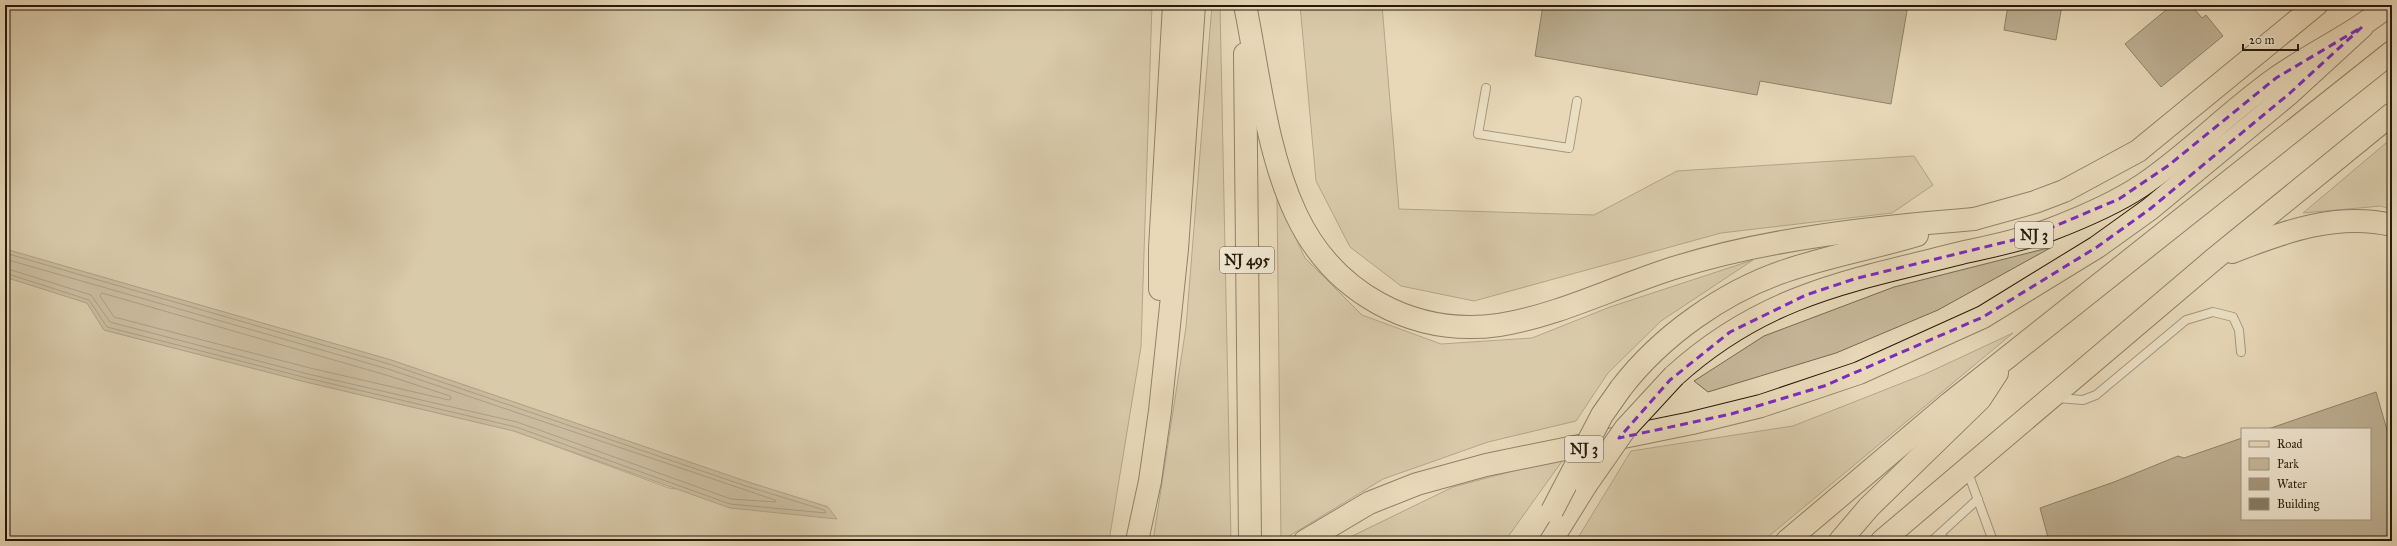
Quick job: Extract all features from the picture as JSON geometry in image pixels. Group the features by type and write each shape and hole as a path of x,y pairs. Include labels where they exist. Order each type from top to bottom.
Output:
{"main road":[{"path":"1162,380 1160,248 1174,5"},
{"path":"1137,541 1156,445 1177,249 1194,5"},
{"path":"1244,5 1271,137 1282,176 1297,216 1326,261 1352,287 1369,300 1403,316 1440,325 1480,327 1501,324 1549,313 1675,267 1736,251 1906,225 1974,219"},
{"name":"NJ 495","path":"1244,5 1250,541"},
{"name":"NJ 3","path":"1539,541 1552,511 1602,415 1621,388 1646,359 1686,326 1717,304 1758,282 1810,263 2035,202 2064,191 2138,151 2316,5"},
{"name":"NJ 3","path":"1551,541 1586,485 1625,429 1674,376 1730,332 1765,313 1806,295 1854,279 2034,235 2081,217 2119,199 2169,165 2276,78 2362,26 2390,5"},
{"path":"1304,541 1369,503 1423,482 1486,465 1692,423 1761,406 1859,374 1983,317 2097,248 2150,209 2290,93 2362,26"},
{"path":"1787,541 2006,359 2392,52"},
{"path":"1882,541 1966,468 2213,260 2392,114"},
{"path":"2213,260 2269,238 2312,225 2351,220 2392,224"},
{"path":"1840,541 1879,497 1980,399 2006,359"}],"lane":[{"path":"1486,88 1478,134 1569,148 1577,101"},
{"path":"2050,398 2083,400 2096,395 2186,320 2213,312 2233,318 2239,330 2241,352"},
{"path":"1966,468 1993,541"},
{"path":"1932,541 1978,499"},
{"path":"1940,534 1946,541"}],"highlighted area":[{"path":"2362,27 2290,93 2150,209 2097,247 1983,317 1824,386 1731,414 1619,438 1670,380 1730,332 1806,295 1854,279 2034,235 2119,199 2169,165 2276,78"}],"green space":[{"path":"5,5 1152,5 1141,347 1109,541 5,541 5,277 87,303 104,330 306,382 514,431 669,488 828,507 748,482 391,360 5,249"},
{"path":"1212,5 1220,5 1231,541 1153,541 1186,327"},
{"path":"1300,5 1382,5 1399,209 1594,215 1677,171 1914,156 1933,185 1892,213 1721,233 1474,301 1401,286 1350,247 1316,181"},
{"path":"2392,138 2392,210 2381,206 2303,213"},
{"path":"1277,198 1305,258 1362,315 1441,344 1532,338 1610,307 1753,260 1661,321 1608,373 1576,421 1488,442 1383,479 1281,541"},
{"path":"2052,247 1938,310 1836,353 1708,392 1694,381 1764,336 1894,287"},
{"path":"2013,333 1763,541 1576,541 1631,451 1793,426 1925,374"},
{"path":"1565,457 1505,541 1342,541 1453,487"}],"water":[{"path":"5,249 391,360 748,482 828,507 837,519 730,508 514,431 306,382 104,330 87,303 5,277"}],"building":[{"path":"1543,5 1908,5 1891,104 1760,81 1757,95 1535,56"},
{"path":"2008,5 2062,5 2056,40 2004,30"},
{"path":"2172,5 2191,5 2202,18 2206,15 2223,36 2161,87 2125,44"},
{"path":"2376,392 2392,447 2392,541 2049,541 2040,508 2114,482 2178,456 2184,458 2241,438 2241,520 2371,520 2371,428 2271,428"}]}
